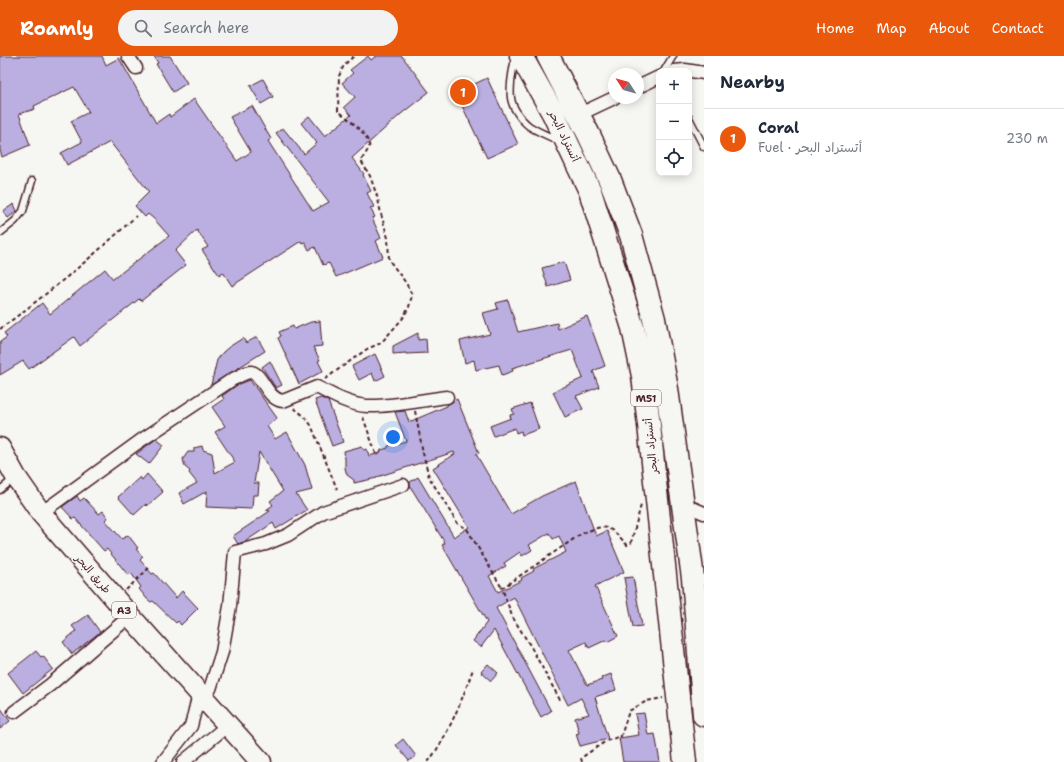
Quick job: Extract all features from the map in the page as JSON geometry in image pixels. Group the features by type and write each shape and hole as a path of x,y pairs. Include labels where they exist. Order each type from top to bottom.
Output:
{"highway":[{"name":"أتستراد البحر","path":"521,56 553,113 590,191 633,328 643,376 684,762"},
{"name":"أتستراد البحر","path":"548,56 610,180 633,243 654,319 667,389 683,504 698,576 704,715"},
{"name":"طريق البحر","path":"0,448 16,477 42,513 114,598 261,762"}],"street":[{"path":"128,56 136,68"},
{"path":"692,72 704,72"},
{"path":"644,84 656,78"},
{"path":"578,115 608,101"},
{"path":"42,513 140,441 233,379 250,372 256,374 274,398 278,401 283,401 318,387 346,401 366,406 447,397"},
{"path":"163,762 191,726 199,694 210,689 222,652 230,606 235,552 266,544 288,535 323,512 403,485"},
{"path":"683,504 704,513"},
{"path":"14,712 50,685 130,616"},
{"path":"183,762 228,725"}],"lane":[{"path":"516,56 512,75 510,98 515,109 523,121 530,126 569,146"},
{"path":"666,68 674,56"},
{"path":"692,124 704,147"},
{"path":"0,233 15,221 23,211 32,181"},
{"path":"0,490 16,477"}],"path":[{"path":"318,387 326,378 367,350 381,343 404,318 409,307 412,294 389,260 388,238 378,199 370,176 361,161 369,148 369,143 359,129 338,111 339,76 344,65 354,56"},
{"path":"0,329 41,298 107,243 136,216"},
{"path":"283,401 304,416 311,425 337,489"},
{"path":"419,401 415,407 416,416 429,477 457,523 467,529 502,588 512,616 560,700"},
{"path":"356,404 361,410 376,454"},
{"path":"502,588 581,534 594,528 602,527 613,530 627,544 631,542 643,499"},
{"path":"114,598 122,593 149,568"},
{"path":"428,762 434,754 447,729 467,687 473,669"},
{"path":"582,762 581,758 606,741 621,736 629,711 647,701 678,695"}],"building":[{"path":"0,56 102,56 106,65 119,58 156,123 169,114 170,117 194,99 237,161 251,152 230,117 252,106 271,139 268,141 313,211 329,202 276,133 283,128 304,154 317,143 301,123 309,116 325,136 351,115 344,107 355,97 342,83 353,73 350,70 368,56 371,60 376,56 402,56 429,92 401,114 352,158 364,174 363,175 371,191 367,193 374,207 370,208 375,217 372,218 381,238 376,241 383,257 336,277 329,263 323,265 315,247 309,250 305,242 302,243 301,241 232,286 223,272 219,275 202,250 208,247 197,230 175,251 186,265 141,301 139,299 80,346 74,337 29,369 23,361 0,375 0,342 7,337 4,333 42,303 50,314 105,269 113,279 169,236 154,219 148,214 145,217 135,206 149,192 110,142 67,165 61,153 82,142 71,121 89,112 74,87 34,106 35,109 19,114 30,145 2,157 0,150"},
{"path":"154,56 170,56 187,83 173,92 156,64 158,63"},
{"path":"487,78 518,144 487,158 456,93"},
{"path":"263,79 273,97 261,104 250,86"},
{"path":"14,204 17,211 8,218 3,211"},
{"path":"564,262 570,280 548,287 542,268"},
{"path":"508,300 518,332 557,323 558,329 587,316 605,366 593,371 599,387 576,396 583,409 565,417 553,392 583,378 572,350 512,368 513,371 502,375 499,365 476,370 474,360 465,363 460,341 490,334 483,313 498,309 496,303"},
{"path":"320,321 322,346 313,347 320,360 318,361 323,371 299,384 278,338 281,336 279,332 293,326 294,329 311,322"},
{"path":"418,333 418,340 426,339 427,353 393,354 393,346"},
{"path":"257,337 265,351 211,385 217,360 223,352 243,338 246,343"},
{"path":"375,354 385,376 375,381 372,373 359,380 352,366"},
{"path":"270,361 282,385 276,388 262,367"},
{"path":"250,380 277,418 267,426 275,439 287,432 305,465 312,490 296,494 307,510 276,529 273,523 246,541 238,544 233,536 270,511 266,510 273,505 270,501 283,491 259,452 254,483 259,483 258,495 253,495 252,509 206,507 207,491 184,504 179,493 197,483 189,473 190,471 185,467 183,459 188,452 194,452 194,448 202,446 203,450 212,453 215,473 235,462 215,432 225,426 212,407 224,399 222,396 237,385"},
{"path":"321,398 328,401 343,442 332,446 315,400"},
{"path":"457,399 479,453 476,454 511,514 542,496 576,481 596,536 607,531 624,572 595,586 618,636 607,642 606,640 589,648 586,642 569,650 587,685 602,680 601,678 611,674 616,690 595,697 608,739 580,746 576,734 579,733 575,718 589,714 581,698 568,705 514,597 496,608 551,711 541,717 494,630 481,647 473,641 487,622 442,545 445,543 410,486 410,482 418,477 454,537 469,527 433,468 455,454 454,452 377,478 354,483 354,480 347,475 344,451 362,446 364,450 367,449 369,456 380,453 381,450 388,448 388,446 406,441 395,412 405,411 409,422","holes":["549,533 553,539 559,536 566,552 533,569 534,571 521,578 522,580 498,592 489,576 506,566 504,563 520,552 522,556 532,550 529,545"]},
{"path":"530,403 539,429 522,435 521,431 516,433 515,428 494,436 490,426 511,418 510,415 514,414 512,409"},
{"path":"156,439 164,445 149,464 136,454"},
{"path":"147,474 163,492 134,515 118,497 140,477 142,480"},
{"path":"77,496 80,501 84,498 99,514 103,511 108,518 105,520 122,539 128,535 138,548 136,549 143,557 140,560 152,574 154,573 176,598 182,591 198,608 181,625 178,621 176,623 153,601 151,602 147,599 139,589 141,587 131,573 128,575 107,549 104,551 75,518 73,519 62,507"},
{"path":"633,577 642,626 633,627 624,578"},
{"path":"88,615 100,632 72,654 63,642 76,631 72,626"},
{"path":"36,651 41,657 43,656 53,669 23,693 8,673"},
{"path":"488,664 498,673 491,681 481,672"},
{"path":"0,707 10,721 0,729"},
{"path":"644,713 648,735 655,734 660,762 623,762 619,738 639,735 635,714"},
{"path":"403,739 416,756 409,761 396,745"}],"place":[{"name":"Coral","path":"463,92"}]}
